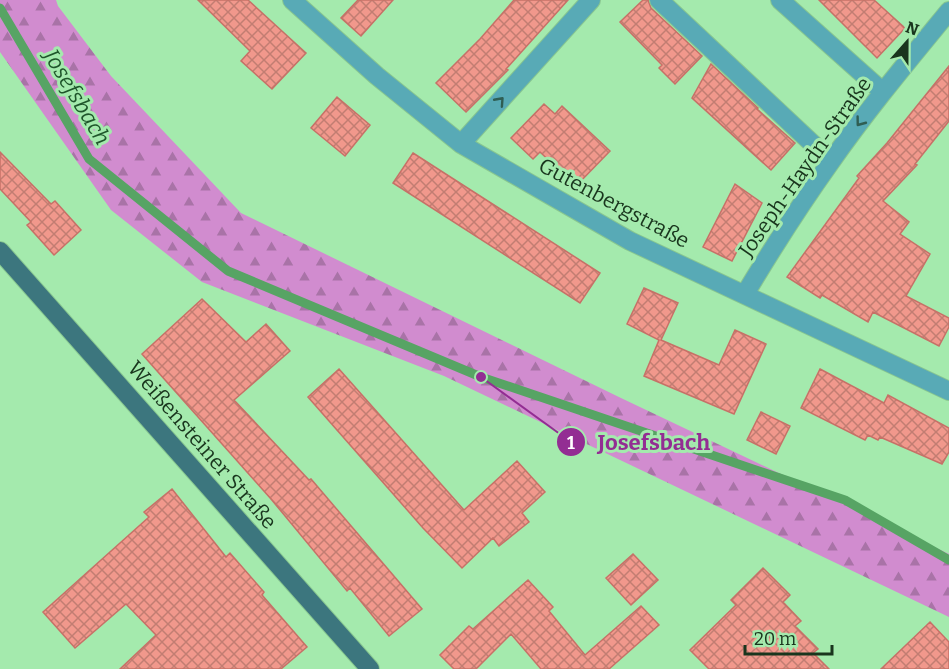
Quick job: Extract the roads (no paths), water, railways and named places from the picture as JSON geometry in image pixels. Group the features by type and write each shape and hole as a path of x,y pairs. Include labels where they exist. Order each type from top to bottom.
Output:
{"main road":[{"name":"Weißensteiner Straße","path":"0,251 370,669"}],"street":[{"name":"Gutenbergstraße","path":"292,0 377,76 460,144 630,241 946,384"},
{"path":"460,144 591,0"},
{"path":"659,0 831,161"},
{"path":"780,0 883,92"},
{"name":"Joseph-Haydn-Straße","path":"746,294 783,232 831,161 949,11"}],"waterway":[{"name":"Josefsbach","path":"0,8 89,159 228,271 481,377 845,500 949,560"}],"place":[{"name":"Josefsbach","path":"481,377"}]}
